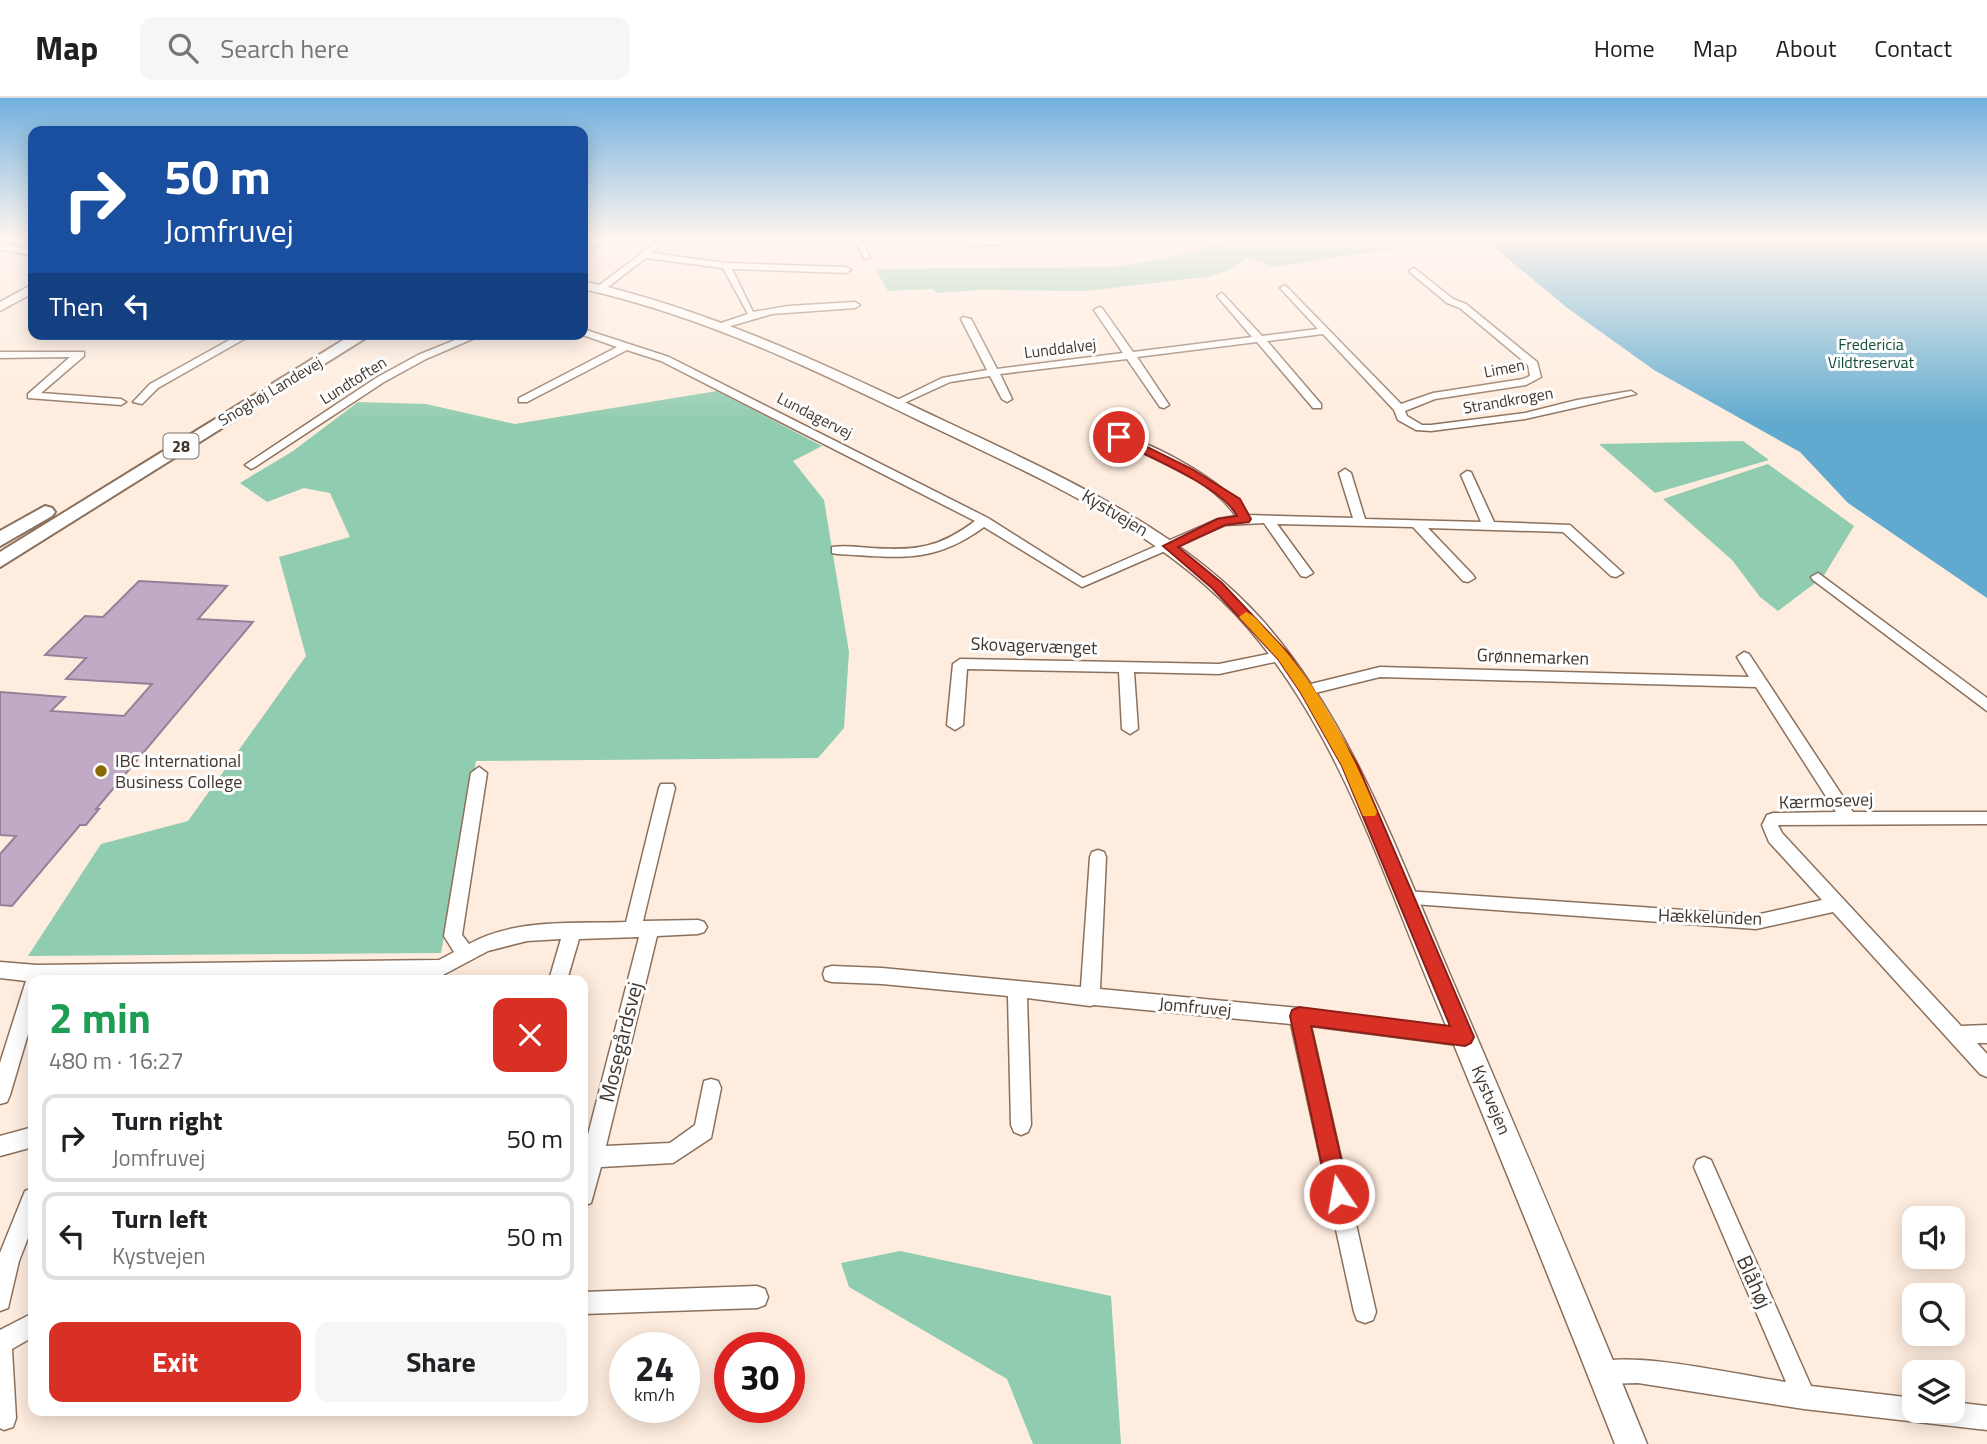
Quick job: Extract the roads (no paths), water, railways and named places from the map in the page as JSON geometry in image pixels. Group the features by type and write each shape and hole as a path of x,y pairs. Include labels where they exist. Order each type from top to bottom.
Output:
{"main road":[{"name":"Snoghøj Landevej","path":"0,540 329,340"},
{"name":"Snoghøj Landevej","path":"0,561 354,340"}],"street":[{"name":"Kystvejen","path":"635,300 724,325 896,403 1107,505 1169,546 1218,586 1283,656 1307,690 1350,766 1465,1037 1631,1444"},
{"path":"743,300 749,311"},
{"path":"1225,300 1317,406"},
{"path":"1296,300 1399,409"},
{"name":"Limen","path":"1399,409 1433,396 1526,382 1536,377 1537,371 1533,364 1463,306 1449,300"},
{"path":"724,325 743,317 793,313 803,307 855,305"},
{"name":"Lunddalvej","path":"1099,310 1164,405"},
{"path":"966,319 1007,399"},
{"name":"Lunddalvej","path":"896,403 946,380 1325,331"},
{"name":"Lundagervej","path":"588,333 665,359 984,521 1082,583 1169,546"},
{"path":"138,402 154,386 237,340"},
{"name":"Lundtoften","path":"251,465 380,380 422,357 464,340"},
{"path":"523,400 628,345"},
{"path":"0,355 80,354 32,396 121,402"},
{"name":"Strandkrogen","path":"1399,409 1402,418 1410,425 1432,428 1525,416 1577,402 1631,394"},
{"path":"1119,437 1187,472 1236,502 1244,519"},
{"path":"1345,473 1360,522"},
{"path":"1467,475 1489,525"},
{"path":"1169,546 1222,522 1244,519 1566,528 1616,573"},
{"path":"1267,519 1306,573"},
{"path":"837,550 916,552 950,544 984,521"},
{"path":"1417,524 1468,578"},
{"path":"1818,578 1987,706"},
{"name":"Skovagervænget","path":"955,725 960,664 1219,669 1283,656"},
{"path":"1744,657 1849,819"},
{"path":"1126,668 1130,729"},
{"name":"Grønnemarken","path":"1307,690 1380,672 1760,682"},
{"path":"465,953 453,936 479,773"},
{"name":"Mosegårdsvej","path":"588,1174 642,928 667,788"},
{"name":"Kærmosevej","path":"1834,905 1775,837 1770,825 1773,819 1987,817"},
{"path":"1090,998 1098,858"},
{"name":"Hækkelunden","path":"1406,898 1756,922 1834,905"},
{"path":"1834,905 1987,1068"},
{"path":"371,975 438,974 465,953 484,944 527,933 698,927"},
{"path":"559,975 572,931"},
{"path":"0,970 28,978"},
{"name":"Jomfruvej","path":"832,974 882,976 1299,1016 1465,1037"},
{"path":"1017,991 1021,1125"},
{"path":"0,1095 28,1003"},
{"path":"1299,1016 1365,1312"},
{"path":"1956,1035 1987,1034"},
{"path":"592,1157 673,1153 704,1131 711,1088"},
{"path":"0,1146 28,1139"},
{"name":"Blåhøj","path":"1704,1167 1804,1396"},
{"path":"0,1300 8,1261 28,1211"},
{"path":"588,1303 757,1297"},
{"path":"4,1418 0,1343 28,1328"},
{"path":"1602,1372 1638,1370 1902,1408"},
{"path":"1965,1417 1986,1420"}],"water":[{"name":"Fredericia Vildtreservat","path":"1557,300 1987,300 1987,598 1848,503 1800,452 1654,370"}],"place":[{"name":"IBC International Business College","path":"101,771"}]}
